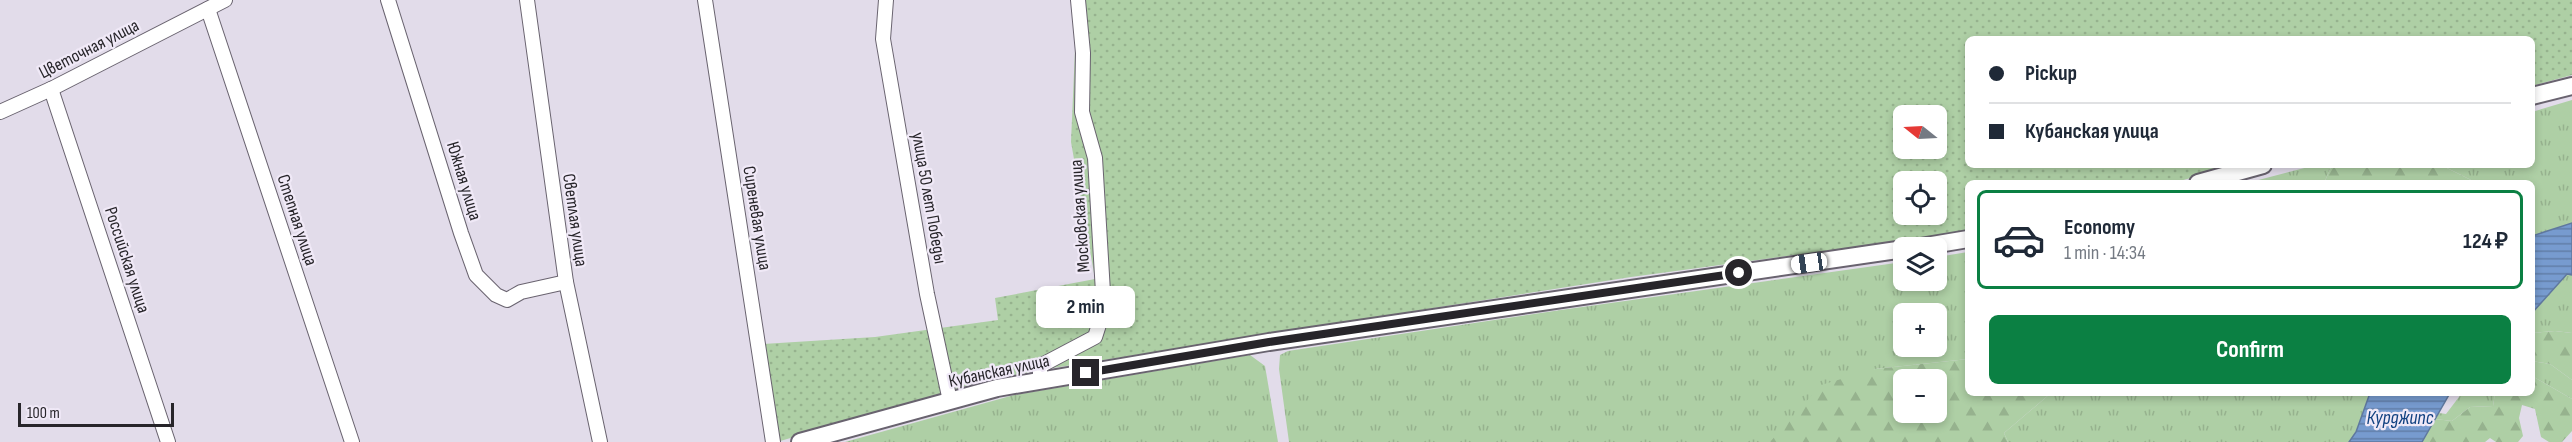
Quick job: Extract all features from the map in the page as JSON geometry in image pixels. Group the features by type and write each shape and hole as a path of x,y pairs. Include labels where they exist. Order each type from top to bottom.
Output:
{"main road":[{"path":"2535,95 2572,86"},
{"path":"2209,180 2252,168"},
{"path":"1947,242 1965,240"},
{"name":"Кубанская улица","path":"800,442 997,388 1245,346 1893,251"}],"street":[{"name":"Цветочная улица","path":"0,112 51,89 225,0"},
{"name":"Южная улица","path":"388,0 476,275 495,295 507,300 522,292 566,282"},
{"name":"Светлая улица","path":"527,0 566,282 600,442"},
{"name":"Сиреневая улица","path":"705,0 773,442"},
{"name":"улица 50 лет Победы","path":"886,0 883,39 927,294 950,401"},
{"name":"Московская улица","path":"1040,381 1040,366 1095,337 1104,309 1095,158 1082,112 1083,53 1078,0"},
{"name":"Степная улица","path":"208,9 352,442"},
{"name":"Российская улица","path":"51,89 168,442"}],"green space":[{"path":"1073,0 2572,0 2572,75 2535,85 2535,36 1965,36 1965,168 2229,168 2183,180 1965,180 1965,232 1931,237 1893,237 1893,242 1631,277 1053,368 979,382 777,442 763,344 875,337 998,320 995,298 1095,279 1071,142 1076,26"},
{"path":"2572,100 2572,223 2535,235 2535,180 2471,180 2447,168 2535,168 2535,111"},
{"path":"2304,168 2331,168 2325,180 2258,180"},
{"path":"2331,168 2447,168 2471,180 2325,180"},
{"path":"1965,252 1965,359 1875,369 1770,442 1289,442 1279,369 1280,355 1288,351 1893,263 1893,291 1947,291 1947,255"},
{"path":"2567,274 2572,275 2572,333 2555,331 2535,333 2535,310"},
{"path":"2555,331 2572,333 2572,380 2550,364 2535,362 2535,333"},
{"path":"1250,355 1265,366 1278,442 845,442 1014,395"},
{"path":"1965,359 1965,396 2047,396 2004,433 2008,442 1770,442 1821,385 1875,369"},
{"path":"2535,362 2550,364 2572,380 2572,399 2535,378"},
{"path":"2535,378 2572,399 2572,431 2562,442 2549,442 2541,437 2535,409 2522,405 2519,418 2523,436 2518,442 2496,442 2490,438 2485,442 2422,442 2435,419 2452,421 2470,407 2493,406 2495,396 2535,396"},
{"path":"2047,396 2369,396 2356,432 2349,442 2008,442 2004,433"},
{"path":"2460,396 2495,396 2493,406 2470,407 2452,421 2435,419 2439,413 2446,414"}],"water":[{"path":"2572,223 2572,275 2567,274 2535,310 2535,235"},
{"name":"Курджипс","path":"2369,396 2448,396 2422,442 2349,442 2356,432"}],"route":[{"path":"1086,373 1269,342 1739,273"}]}
